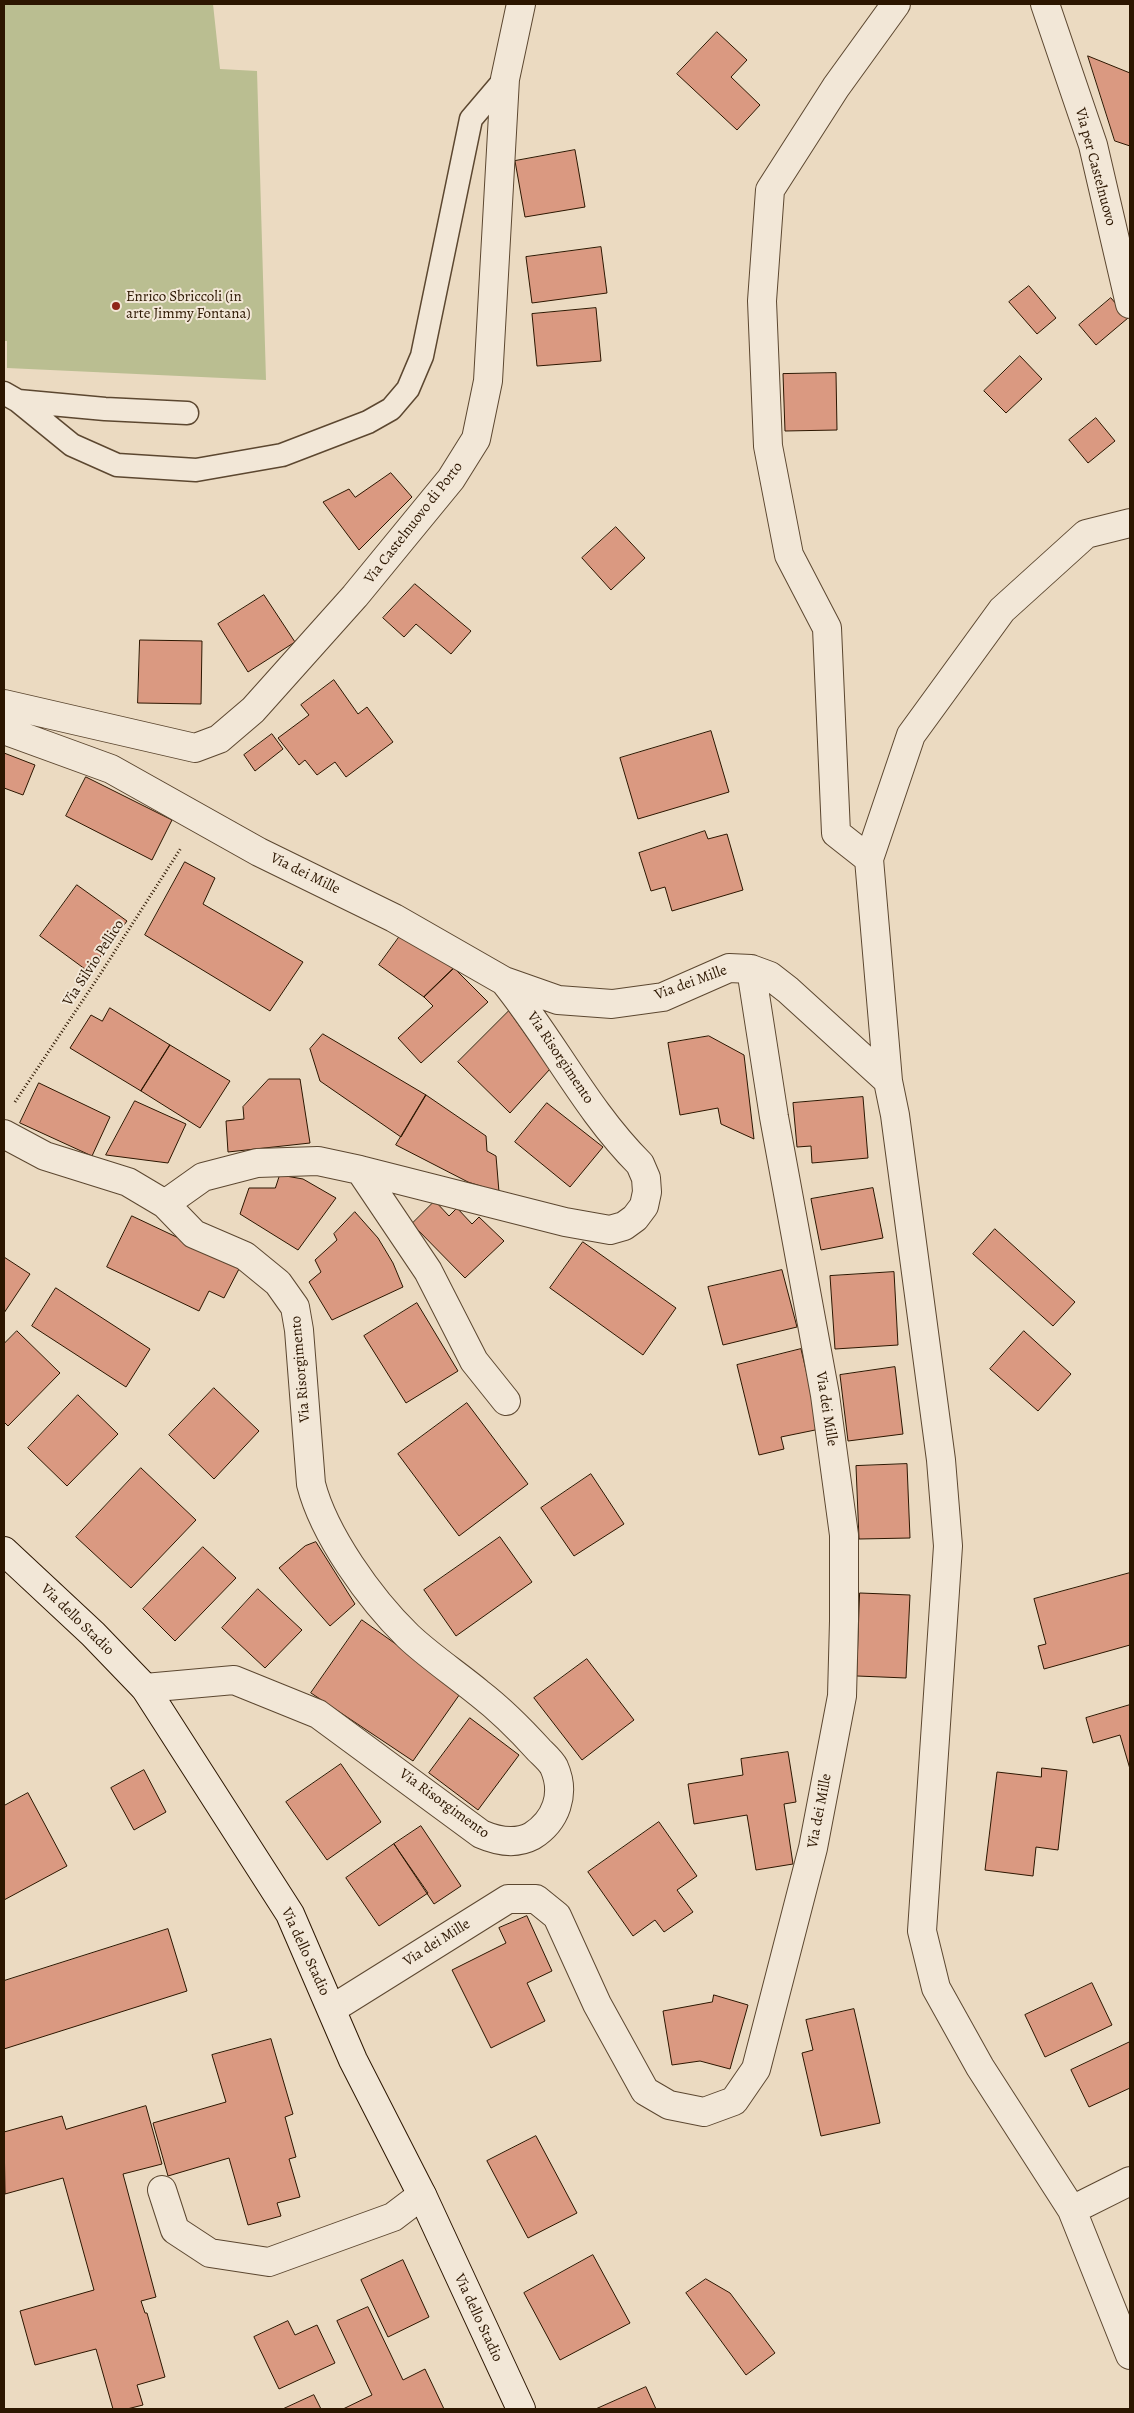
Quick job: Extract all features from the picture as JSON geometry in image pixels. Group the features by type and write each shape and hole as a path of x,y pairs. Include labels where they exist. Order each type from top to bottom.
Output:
{"street":[{"name":"Via Castelnuovo di Porto","path":"4,704 195,748 219,739 254,710 356,596 452,479 476,439 488,380 505,78 521,4"},
{"path":"505,78 538,4"},
{"path":"869,859 836,834 827,628 789,555 768,446 762,301 770,190 836,87 896,4"},
{"name":"Via per Castelnuovo","path":"1045,4 1093,145 1130,304"},
{"path":"1130,524 1086,534 1002,610 911,735 869,859 888,1081 895,1115 941,1460 948,1546 922,1931 936,1988 980,2067 1072,2210 1130,2355"},
{"name":"Via dei Mille","path":"4,730 111,769 260,852 394,918 504,981 558,1000 612,1004 663,997 729,968 752,969 774,1117 825,1395 844,1535 842,1696 813,1848 756,2069 734,2102 704,2112 669,2105 646,2092 597,2004 557,1916 536,1899 508,1899 332,2009"},
{"path":"752,969 770,976 788,990 888,1081"},
{"name":"Via Risorgimento","path":"144,1688 234,1680 318,1714 481,1834 496,1841 513,1842 530,1837 544,1828 554,1814 559,1798 559,1782 554,1766 508,1716 408,1636 363,1585 317,1508 311,1484 299,1330 295,1307 278,1283 245,1256 194,1234 165,1204 203,1177 257,1164 318,1162 360,1170 595,1228 610,1230 624,1226 635,1218 644,1206 648,1192 646,1178 640,1164 577,1087 533,1017 504,981"},
{"path":"4,1134 44,1156 128,1182 165,1204"},
{"path":"360,1170 428,1271 474,1361 506,1401"},
{"name":"Via dello Stadio","path":"4,1551 93,1634 144,1688 290,1914 354,2060 422,2195 521,2409"},
{"path":"1072,2210 1130,2181"},
{"path":"162,2190 175,2230 210,2253 269,2262 393,2217 422,2195"}],"lane":[{"path":"11,397 72,445 117,465 196,470 282,455 368,422 391,409 408,388 422,356 471,119 505,78"},
{"path":"11,397 105,409 187,413"}],"path":[{"name":"Via Silvio Pellico","path":"14,1104 105,968 200,817"}],"green space":[{"path":"4,4 213,4 220,69 257,71 266,380 7,368 7,341 4,341"}],"building":[{"path":"717,32 747,60 731,77 760,105 737,130 677,74"},
{"path":"1088,56 1130,73 1130,146 1115,141"},
{"path":"575,150 585,207 525,217 515,161"},
{"path":"601,247 607,293 532,303 526,257"},
{"path":"1029,286 1056,318 1037,334 1009,302"},
{"path":"1111,298 1128,318 1096,345 1079,325"},
{"path":"596,308 601,361 537,366 532,314"},
{"path":"1020,356 1042,379 1006,413 984,391"},
{"path":"836,373 837,430 785,431 783,374"},
{"path":"1096,418 1115,441 1088,463 1069,440"},
{"path":"391,473 412,497 359,550 323,502 349,489 355,497"},
{"path":"616,527 645,558 611,590 582,558"},
{"path":"415,584 471,631 451,654 416,624 404,637 383,618"},
{"path":"264,595 295,642 248,672 218,624"},
{"path":"140,640 202,641 201,704 138,703"},
{"path":"334,680 358,714 367,707 393,742 346,777 335,762 317,775 305,760 299,765 278,738 309,715 301,705"},
{"path":"711,731 729,792 638,819 620,758"},
{"path":"272,734 283,749 255,771 244,755"},
{"path":"4,753 35,765 23,795 4,788"},
{"path":"86,777 172,820 152,860 66,816"},
{"path":"705,831 708,839 727,834 743,890 672,911 665,887 651,891 639,853"},
{"path":"185,862 215,878 203,904 303,962 270,1011 145,935"},
{"path":"77,885 127,921 89,972 40,936"},
{"path":"400,936 454,968 424,997 379,965"},
{"path":"454,968 488,1002 421,1063 398,1038 433,1006 424,997"},
{"path":"110,1008 170,1045 141,1091 70,1048 91,1015 102,1021"},
{"path":"509,1011 550,1069 510,1113 458,1062"},
{"path":"323,1034 426,1095 401,1137 320,1081 310,1049"},
{"path":"709,1036 744,1055 754,1139 721,1124 718,1108 680,1115 668,1043"},
{"path":"170,1045 230,1081 200,1128 141,1091"},
{"path":"269,1079 300,1079 310,1143 228,1152 226,1121 244,1119 243,1107"},
{"path":"39,1083 110,1117 92,1156 20,1123"},
{"path":"426,1095 486,1136 487,1151 496,1156 499,1192 468,1182 396,1145"},
{"path":"863,1097 868,1158 812,1163 811,1146 797,1147 793,1103"},
{"path":"135,1101 186,1124 168,1163 106,1155"},
{"path":"547,1103 603,1147 570,1187 515,1142"},
{"path":"280,1175 303,1179 336,1198 298,1250 240,1214 249,1188 275,1188"},
{"path":"873,1188 883,1238 821,1250 811,1199"},
{"path":"435,1201 449,1216 457,1208 472,1224 479,1217 504,1241 465,1278 412,1224"},
{"path":"355,1212 378,1238 393,1263 403,1287 332,1320 309,1282 321,1272 315,1260 337,1240 334,1234"},
{"path":"132,1216 240,1267 224,1298 209,1291 199,1311 107,1267"},
{"path":"995,1229 1075,1302 1053,1326 973,1254"},
{"path":"583,1242 676,1308 643,1355 550,1288"},
{"path":"4,1257 30,1274 4,1313"},
{"path":"782,1270 797,1327 723,1345 708,1287"},
{"path":"894,1272 898,1345 835,1349 830,1276"},
{"path":"56,1288 150,1349 126,1387 32,1326"},
{"path":"417,1303 458,1371 406,1403 364,1336"},
{"path":"17,1331 60,1373 8,1426 4,1422 4,1344"},
{"path":"1024,1331 1071,1374 1038,1411 990,1369"},
{"path":"801,1349 820,1429 781,1437 784,1449 759,1455 737,1365"},
{"path":"895,1367 903,1434 848,1441 840,1375"},
{"path":"214,1388 259,1431 214,1479 169,1435"},
{"path":"78,1395 118,1434 67,1486 28,1448"},
{"path":"467,1403 528,1484 459,1536 398,1454"},
{"path":"907,1464 910,1538 859,1539 856,1466"},
{"path":"141,1468 196,1520 131,1588 76,1537"},
{"path":"591,1474 624,1524 574,1556 541,1508"},
{"path":"500,1537 532,1582 456,1636 424,1590"},
{"path":"316,1542 355,1604 330,1626 279,1568 305,1546"},
{"path":"203,1547 236,1578 175,1641 143,1609"},
{"path":"1130,1573 1130,1645 1044,1669 1038,1646 1046,1644 1034,1599"},
{"path":"258,1589 302,1630 265,1668 222,1628"},
{"path":"860,1593 910,1595 906,1678 857,1676"},
{"path":"362,1620 462,1691 413,1761 311,1693"},
{"path":"587,1659 634,1720 582,1760 534,1698"},
{"path":"1130,1705 1130,1769 1120,1735 1093,1743 1086,1718"},
{"path":"470,1718 519,1755 478,1810 429,1773"},
{"path":"788,1752 796,1802 784,1804 793,1864 756,1870 747,1815 694,1824 688,1784 743,1775 741,1759"},
{"path":"341,1764 381,1822 327,1860 286,1802"},
{"path":"1042,1768 1067,1771 1058,1850 1036,1847 1033,1876 985,1870 997,1772 1041,1777"},
{"path":"144,1770 166,1812 134,1830 111,1788"},
{"path":"28,1793 67,1866 4,1900 4,1806"},
{"path":"659,1822 697,1876 677,1890 693,1912 664,1932 655,1920 633,1936 588,1872"},
{"path":"421,1826 461,1886 434,1904 394,1844"},
{"path":"394,1844 428,1893 379,1926 346,1878"},
{"path":"527,1916 552,1971 527,1983 545,2021 491,2048 452,1970 506,1943 499,1928"},
{"path":"168,1929 187,1991 4,2049 4,1981"},
{"path":"1092,1983 1112,2025 1045,2057 1025,2015"},
{"path":"714,1995 748,2005 730,2069 700,2061 672,2065 663,2011 712,2002"},
{"path":"854,2009 880,2123 821,2136 802,2053 813,2050 806,2020"},
{"path":"271,2039 293,2114 285,2117 296,2157 289,2159 300,2197 277,2203 281,2216 248,2225 229,2158 168,2176 153,2123 226,2102 212,2055"},
{"path":"1130,2042 1130,2088 1089,2107 1071,2070"},
{"path":"146,2106 162,2164 123,2174 156,2297 141,2301 145,2313 147,2313 165,2377 137,2385 143,2405 127,2409 113,2409 96,2349 35,2365 20,2311 94,2290 63,2178 5,2194 4,2132 62,2116 66,2129"},
{"path":"536,2136 577,2213 528,2238 487,2161"},
{"path":"593,2255 630,2323 560,2360 524,2293"},
{"path":"403,2260 429,2317 388,2337 361,2280"},
{"path":"706,2279 730,2293 775,2353 746,2375 686,2293"},
{"path":"368,2307 403,2380 425,2369 444,2409 343,2409 372,2395 337,2321"},
{"path":"288,2321 295,2335 317,2325 335,2363 279,2389 254,2337"},
{"path":"646,2387 656,2409 596,2409"},
{"path":"314,2395 321,2409 283,2409"}],"place":[{"name":"Enrico Sbriccoli (in arte Jimmy Fontana)","path":"116,306"}]}
